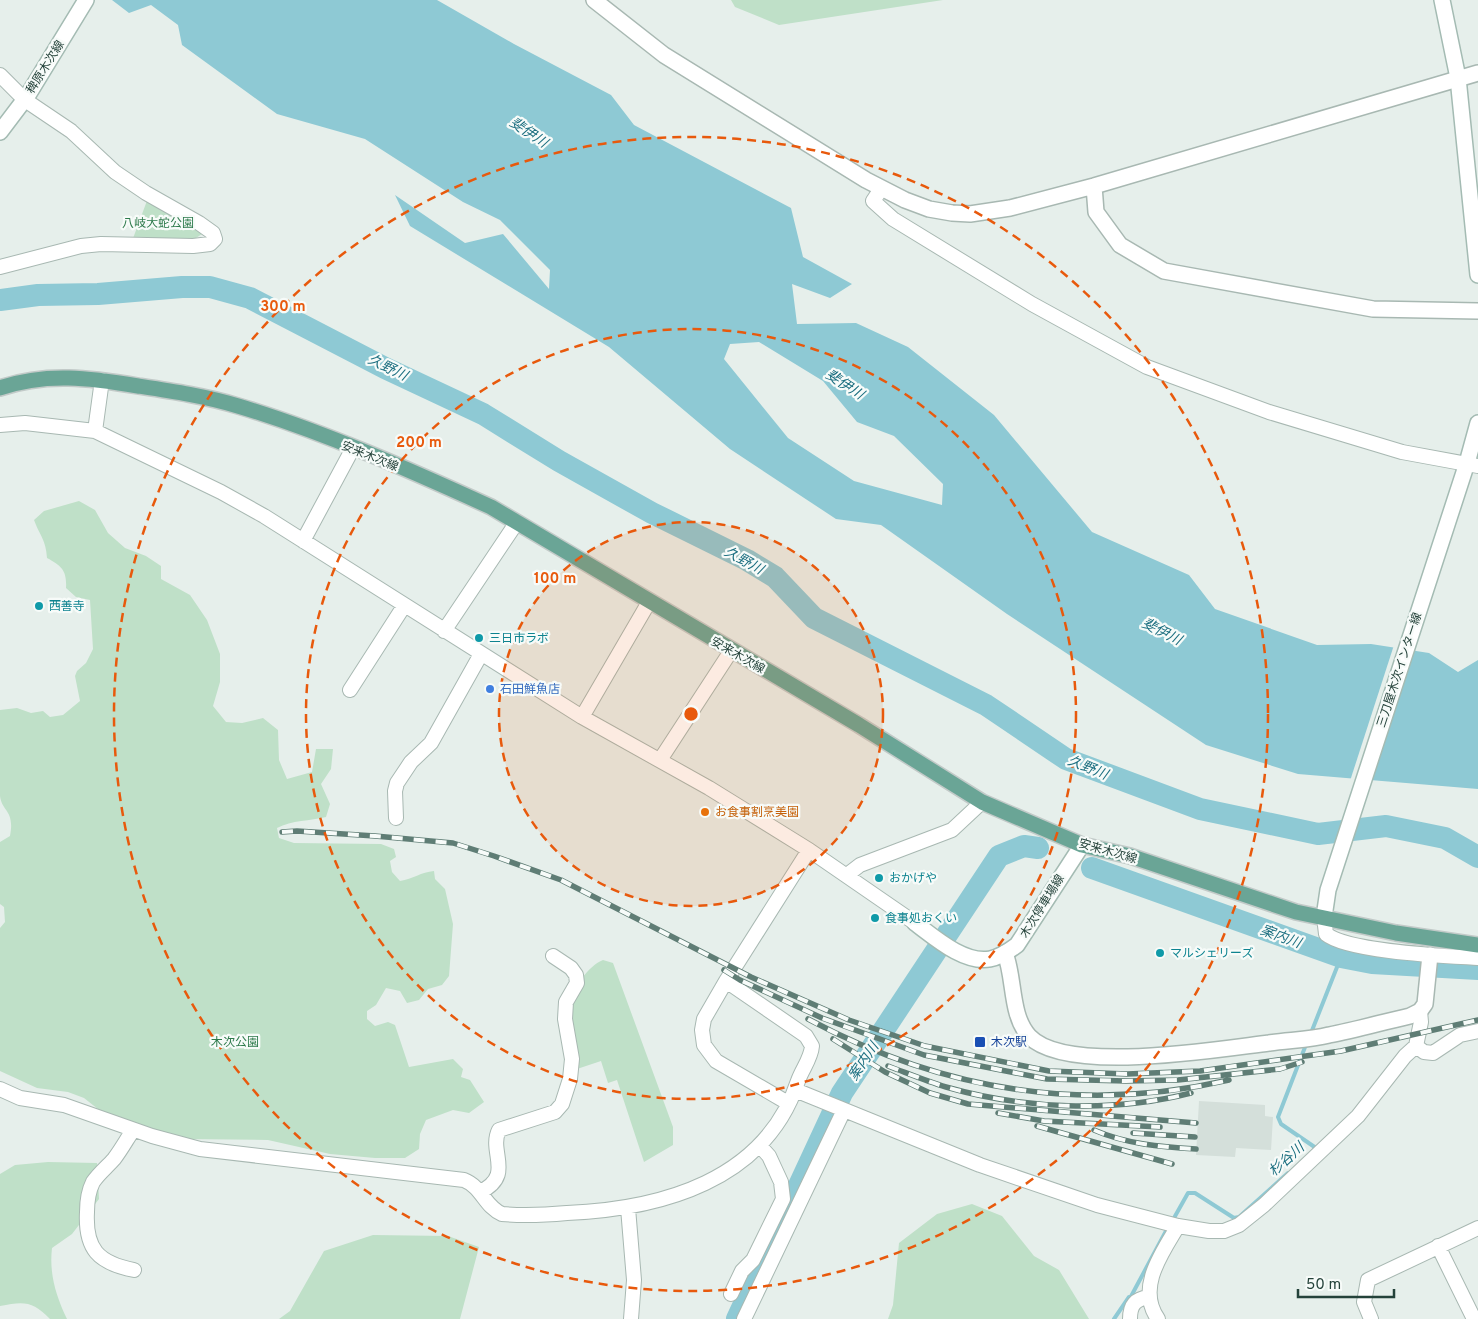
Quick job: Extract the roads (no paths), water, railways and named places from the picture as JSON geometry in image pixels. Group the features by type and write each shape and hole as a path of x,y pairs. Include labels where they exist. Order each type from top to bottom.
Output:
{"main road":[{"name":"安来木次線","path":"0,388 17,382 44,377 102,380 186,394 238,406 353,448 449,488 517,522 731,651 859,725 982,802 1082,845 1130,856 1296,912 1396,933 1478,945"}],"street":[{"name":"稗原木次線","path":"0,132 26,97 86,0"},
{"path":"594,0 664,55 881,188 929,209 970,214 1010,208 1094,186 1478,73"},
{"path":"1442,0 1458,78 1478,275"},
{"path":"0,75 71,131 115,172 146,193 199,223 213,233 215,239 210,244 193,246 101,244 81,246 0,267"},
{"path":"1094,186 1096,212 1120,245 1164,271 1373,310 1478,311"},
{"path":"881,188 873,201 893,219 1032,304 1147,367 1269,412 1402,452 1472,465"},
{"path":"95,431 102,380"},
{"path":"0,425 25,423 95,431 221,492 304,541 582,717 660,760 808,850 915,923"},
{"name":"三刀屋木次インター線","path":"1324,917 1328,890 1461,478 1472,465 1478,423"},
{"path":"304,541 353,448"},
{"path":"444,631 517,522"},
{"path":"582,717 649,602"},
{"path":"350,690 404,606"},
{"path":"660,760 731,651"},
{"path":"396,818 395,791 397,783 411,762 431,743 481,654"},
{"path":"847,875 860,865 952,830 982,802"},
{"name":"木次停車場線","path":"915,923 953,949 970,958 989,960 1005,953 1017,945 1082,845"},
{"path":"788,1104 716,1061 704,1045 702,1030 704,1019 726,981 808,850"},
{"path":"1324,917 1324,932 1334,939 1375,948 1429,964 1478,958"},
{"path":"1005,953 1010,965 1018,1017 1028,1035 1045,1047 1073,1054 1101,1057 1195,1053 1328,1036 1420,1011 1425,1004 1429,964"},
{"path":"480,1192 488,1189 501,1166 496,1147 499,1130 555,1112 562,1104 570,1079 572,1059 565,1019 566,1002 577,983 576,975 571,968 553,956"},
{"path":"0,1089 20,1098 64,1105 134,1130 200,1149 464,1180 470,1182 480,1192 492,1209 502,1214 591,1212 628,1208 692,1190 728,1170 760,1146 788,1104 810,1056 810,1041 726,981"},
{"path":"795,1090 980,1165 1097,1205 1178,1226 1218,1232 1239,1225 1264,1205 1358,1116 1405,1056 1416,1046 1421,1022 1420,1011"},
{"path":"1416,1046 1424,1052 1433,1053 1460,1035 1478,1031"},
{"path":"744,1319 787,1210 839,1107"},
{"path":"134,1130 112,1161 99,1174 90,1190 86,1230 89,1241 102,1258 111,1264 134,1270"},
{"path":"731,1294 742,1271 754,1260 787,1210 781,1182 769,1156 760,1146"},
{"path":"628,1208 634,1280 631,1319"},
{"path":"1158,1319 1149,1297 1153,1272 1178,1226"},
{"path":"1371,1319 1364,1302 1368,1280 1478,1228"},
{"path":"1438,1246 1474,1319"},
{"path":"1130,1319 1132,1306 1135,1301 1149,1297"}],"water":[{"name":"斐伊川","path":"112,0 437,0 514,44 611,95 634,125 791,208 803,257 852,284 830,298 792,284 797,324 856,323 908,347 994,415 1092,532 1189,575 1215,609 1317,645 1371,644 1429,653 1458,672 1478,660 1478,789 1298,774 1206,745 1007,614 881,525 836,519 730,449 609,347 410,226 395,195 465,243 503,234 549,289 550,270 500,220 463,202 365,139 277,114 182,45 178,25 151,5 129,13","holes":["759,342 823,381 857,422 894,436 943,484 942,505 854,481 788,438 724,359 730,344"]}],"waterway":[{"name":"久野川","path":"0,300 38,295 98,294 182,287 210,287 250,298 385,368 483,414 559,461 652,513 747,560 775,577 814,618 986,705 1066,759 1200,809 1318,834 1386,826 1445,838 1478,857"},
{"name":"案内川","path":"737,1319 842,1093 999,856 1024,846 1038,848"},
{"name":"案内川","path":"1092,868 1341,957 1372,963 1478,969"},
{"name":"杉谷川","path":"1311,1033 1341,957"},
{"name":"杉谷川","path":"1307,1042 1278,1117 1281,1124 1316,1148 1314,1150"},
{"name":"杉谷川","path":"1174,1218 1188,1193 1195,1193 1234,1218 1239,1217 1288,1173"},
{"name":"杉谷川","path":"1128,1302 1166,1231"},
{"path":"1114,1319 1129,1297"}],"railway":[{"path":"282,832 297,831 375,836 453,843 561,880 751,977 849,1020 925,1046 1049,1071 1127,1074 1200,1071 1341,1051 1478,1020"},
{"path":"724,970 740,980 822,1018 924,1055 1047,1079 1178,1080 1280,1069 1302,1062"},
{"path":"808,1019 858,1043 909,1063 961,1078 1013,1089 1066,1094 1119,1095 1174,1090 1229,1080"},
{"path":"833,1039 885,1072 930,1093 968,1104 1196,1123"},
{"path":"888,1066 946,1087 1006,1100 1037,1104 1068,1106 1131,1104 1191,1093"},
{"path":"998,1113 1044,1121 1160,1127"},
{"path":"1037,1126 1172,1164"},
{"path":"1094,1130 1131,1142 1196,1149"},
{"path":"1133,1133 1195,1137"}],"place":[{"name":"西善寺","path":"39,606"},
{"name":"三日市ラボ","path":"479,638"},
{"name":"石田鮮魚店","path":"490,689"},
{"name":"お食事割烹美園","path":"705,812"},
{"name":"おかげや","path":"879,878"},
{"name":"食事処おくい","path":"875,918"},
{"name":"マルシェリーズ","path":"1160,953"},
{"name":"木次駅","path":"980,1042"}],"park label":[{"name":"八岐大蛇公園","path":"158,223"},
{"name":"木次公園","path":"235,1042"}]}
